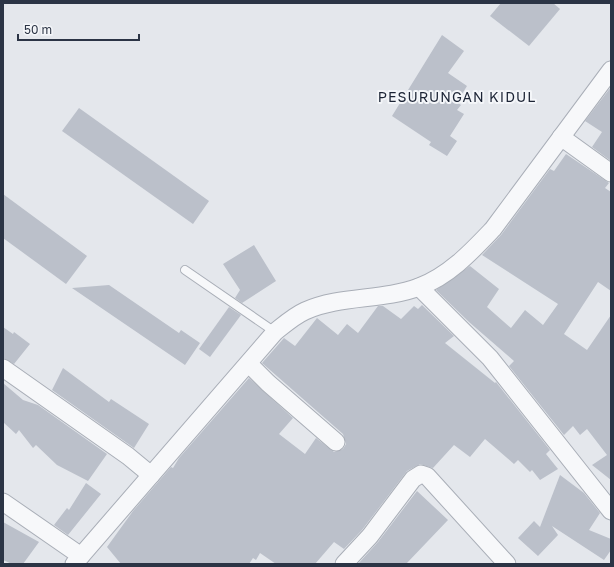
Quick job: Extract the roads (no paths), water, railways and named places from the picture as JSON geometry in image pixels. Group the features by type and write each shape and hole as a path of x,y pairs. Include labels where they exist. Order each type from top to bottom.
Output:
{"street":[{"path":"3,502 59,541 78,558 148,472 249,364 275,332 292,318 324,304 390,295 419,287 433,280 472,252 493,228 611,70"},
{"path":"561,137 611,173"},
{"path":"419,287 490,358 611,511"},
{"path":"249,364 268,383 336,442"},
{"path":"3,368 148,472"},
{"path":"344,564 370,536 413,479 421,474 427,476 507,564"}],"lane":[{"path":"185,270 275,332"}],"district":[{"name":"PESURUNGAN KIDUL","path":"457,97"}]}
